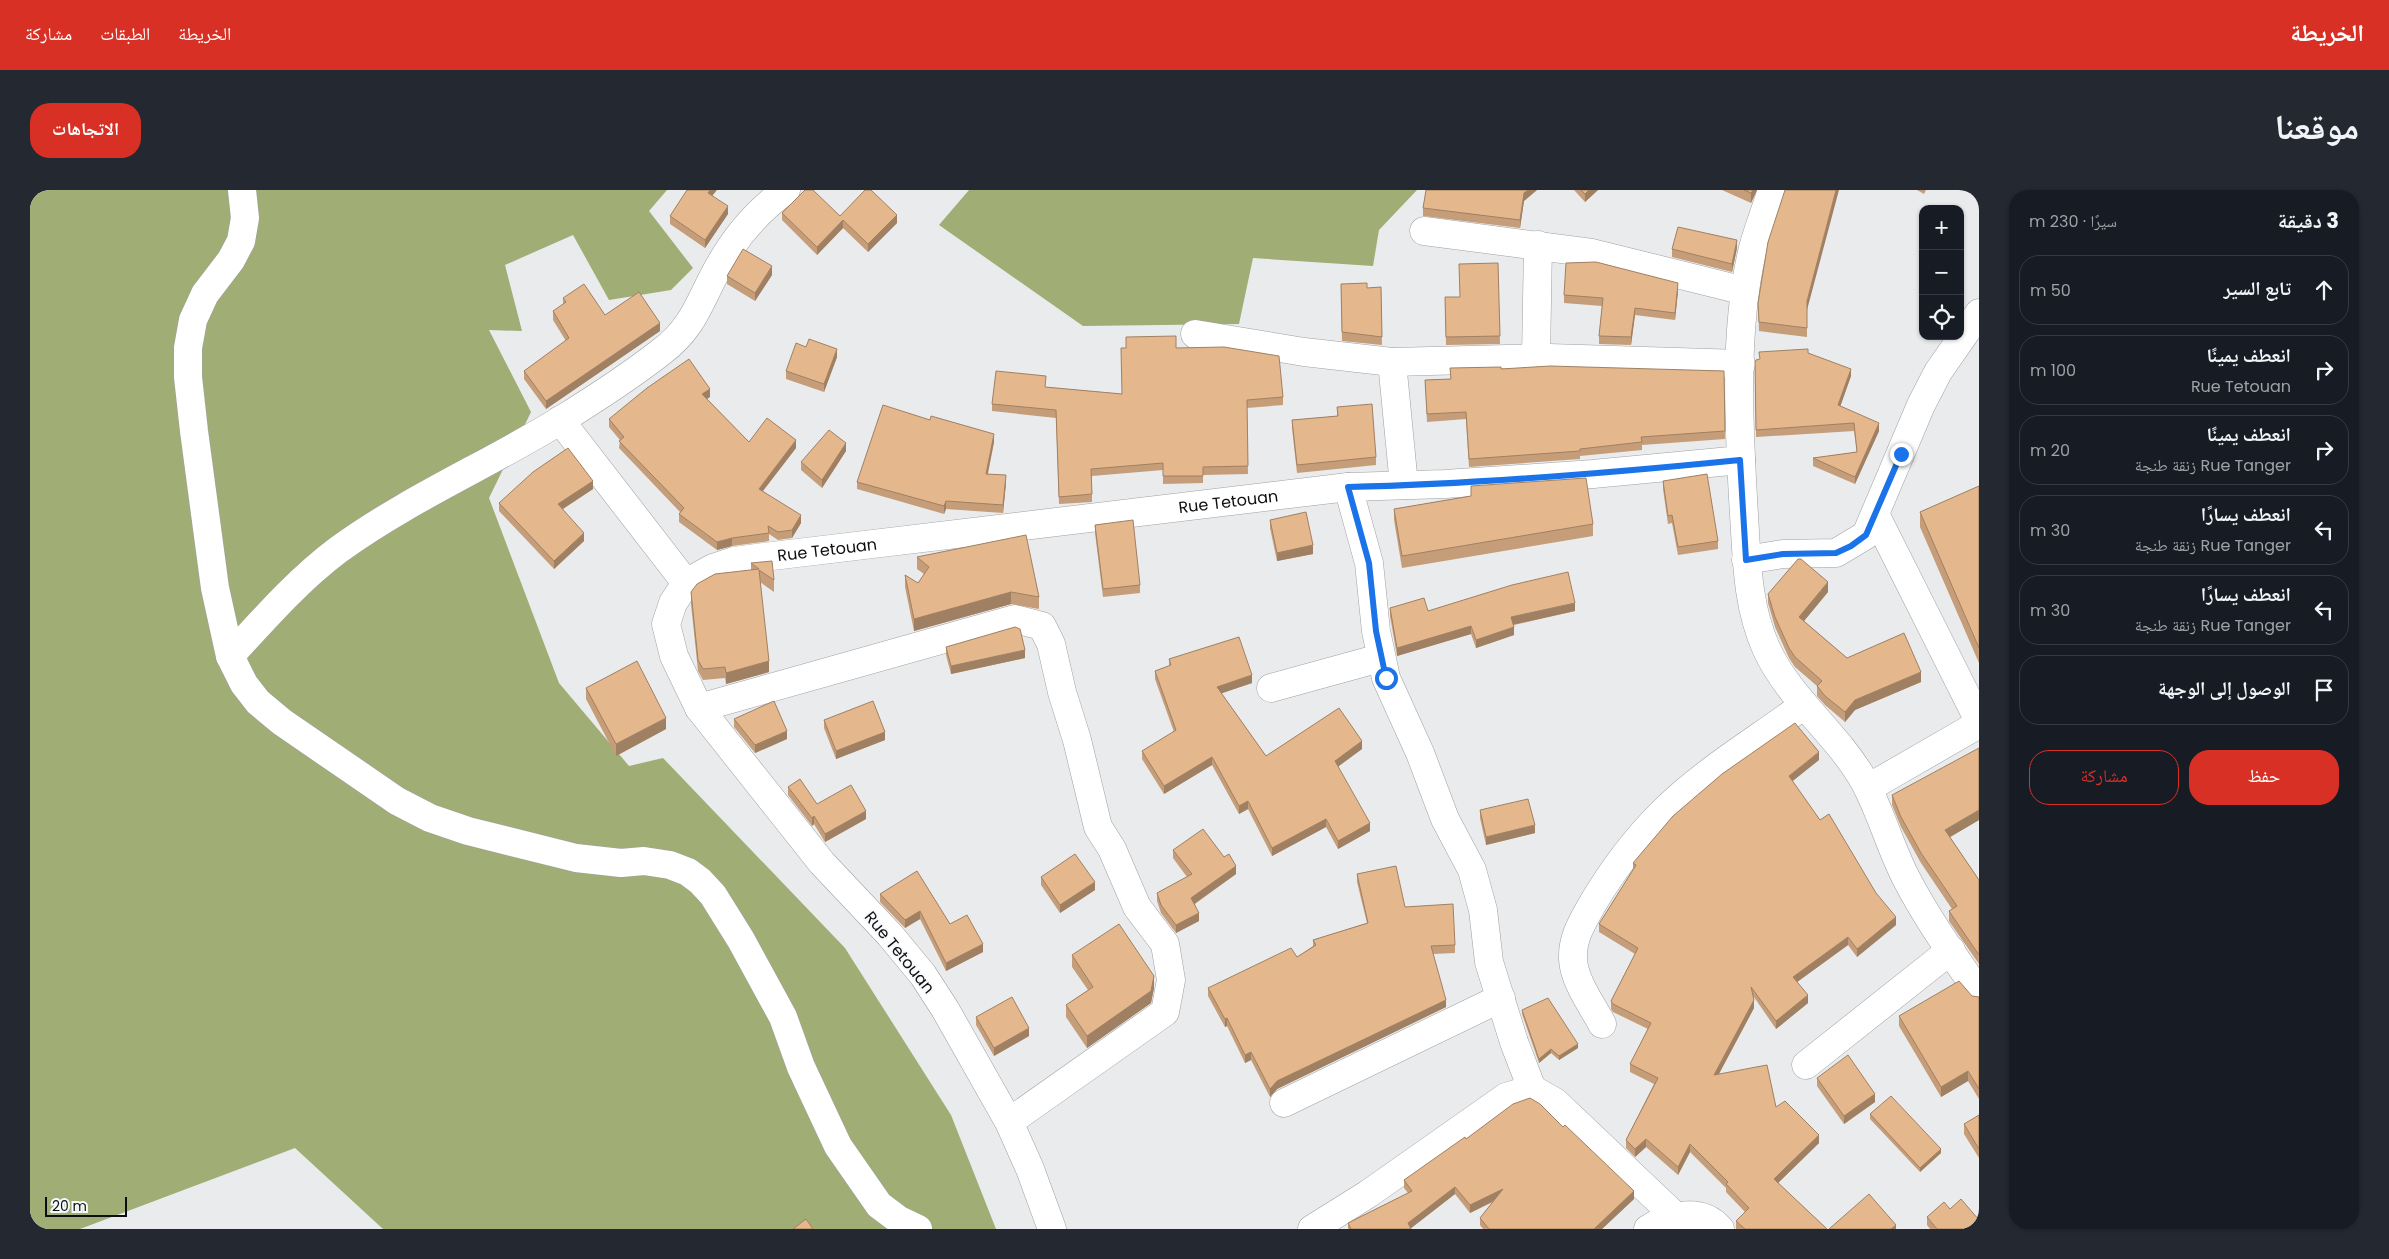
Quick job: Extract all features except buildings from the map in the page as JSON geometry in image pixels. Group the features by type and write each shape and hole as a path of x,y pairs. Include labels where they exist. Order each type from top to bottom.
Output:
{"street":[{"path":"242,190 245,218 241,241 231,260 205,294 193,320 188,348 188,377 215,588 230,656 244,684 258,702 282,722 398,801 430,818 468,831 576,858 621,862 644,861 670,865 688,872 700,881 713,895 741,940 783,1017 802,1067 838,1146 880,1205 899,1220 918,1229"},
{"path":"230,656 273,608 337,551 367,530 438,488 560,420 655,357 684,333 737,238 766,206 786,190"},
{"path":"1772,190 1753,248 1745,291 1741,330 1740,460 1749,593 1766,648 1792,690 1848,756 1868,788 1906,877 1979,992"},
{"path":"1424,231 1592,253 1745,291"},
{"path":"1536,358 1538,245"},
{"path":"1746,560 1783,554 1836,553 1866,535 1925,397 1938,372 1979,313"},
{"path":"1196,334 1304,352 1392,362 1536,358 1741,364"},
{"path":"1392,362 1404,485"},
{"path":"560,420 686,583"},
{"name":"Rue Tetouan","path":"1052,1229 1030,1169 1009,1122 945,1009 923,975 890,935 822,863 698,708 674,656 666,624 673,603 686,583 713,568 734,561 1348,487 1593,474 1740,460"},
{"path":"1348,487 1369,563 1380,658 1386,678 1420,753 1445,819 1476,879 1484,910 1490,962 1514,1042 1532,1089 1556,1102 1676,1217"},
{"path":"1868,788 1979,722 1875,514"},
{"path":"698,708 1014,618 1042,626 1052,644 1062,692 1077,740 1098,827 1112,849 1137,907 1164,944 1171,980 1165,1012 1009,1122"},
{"path":"1271,688 1380,658"},
{"path":"1602,1024 1577,976 1573,953 1576,934 1604,886 1644,832 1663,812 1703,778 1804,705"},
{"path":"1806,1065 1951,950"},
{"path":"1284,1103 1501,998"},
{"path":"1312,1229 1368,1194 1506,1098 1532,1089"},
{"path":"1649,1229 1676,1217 1700,1216 1708,1219 1720,1229"}],"green space":[{"path":"30,190 667,190 649,211 693,268 671,290 609,300 573,235 505,265 522,331 489,330 531,412 489,498 559,683 629,766 663,758 845,948 951,1115 996,1229 383,1229 295,1148 80,1229 30,1229"},
{"path":"969,190 1417,190 1379,230 1373,266 1253,258 1239,324 1083,326 939,225"}],"route":[{"path":"1386,678 1380,658 1376,631 1369,563 1348,487 1446,484 1593,474 1740,460 1746,560 1783,554 1836,553 1851,546 1866,535 1901,454"}]}
